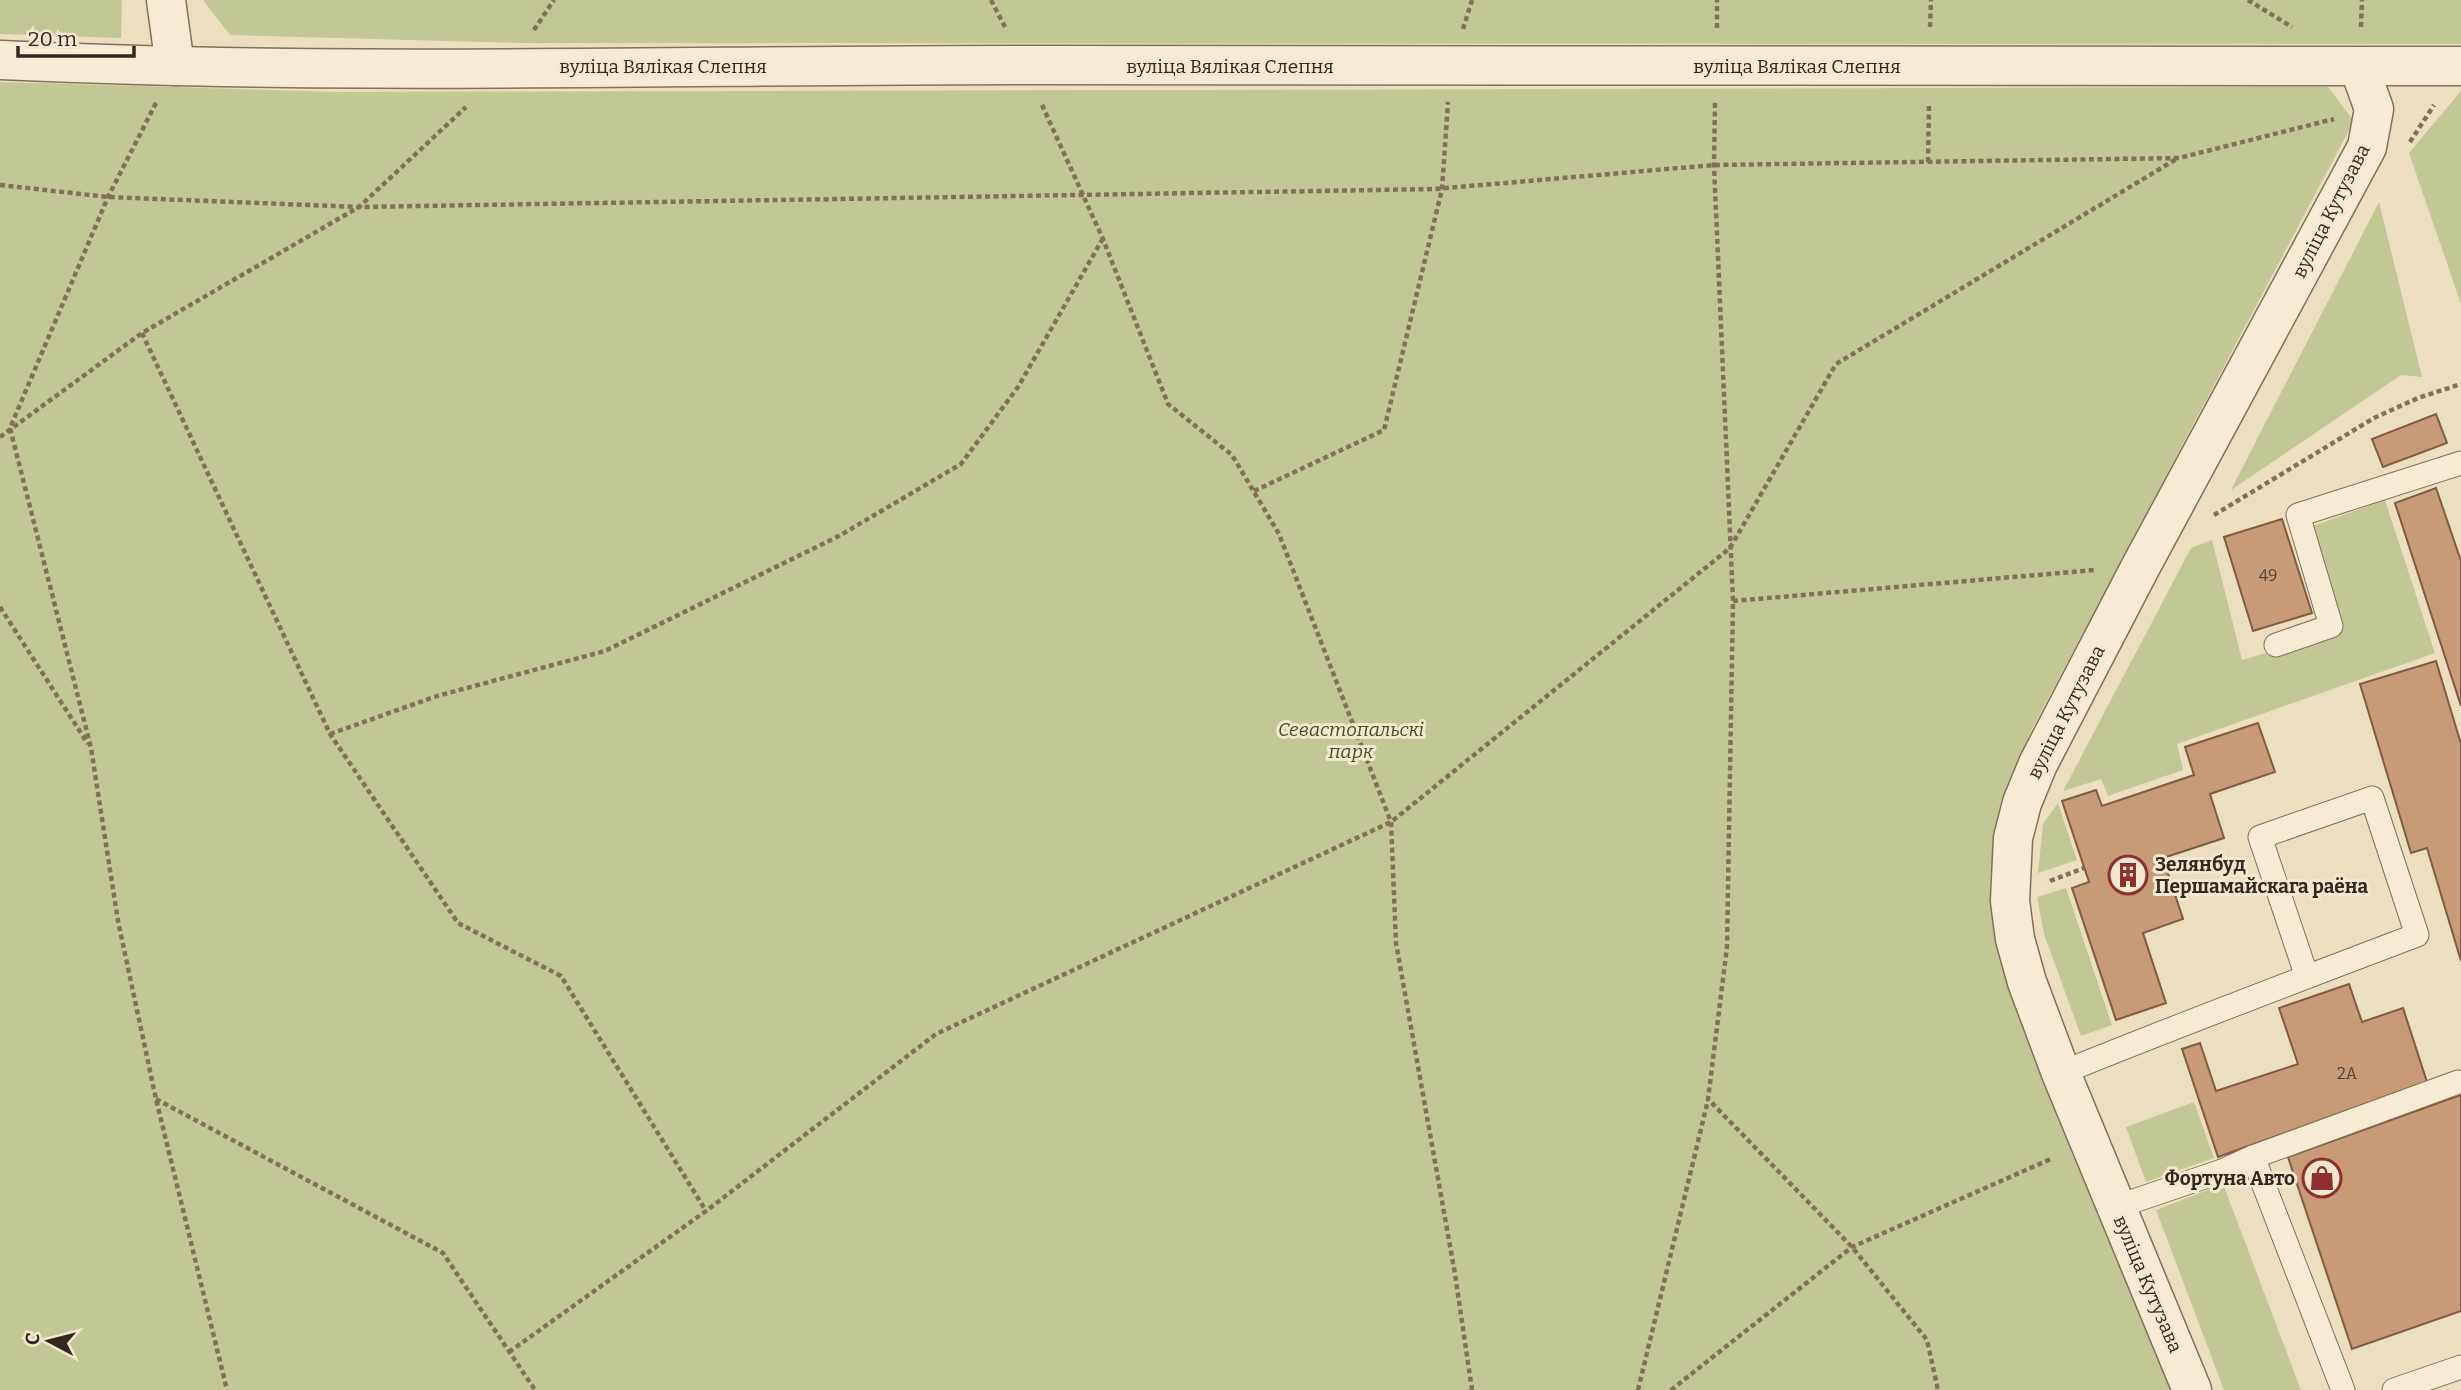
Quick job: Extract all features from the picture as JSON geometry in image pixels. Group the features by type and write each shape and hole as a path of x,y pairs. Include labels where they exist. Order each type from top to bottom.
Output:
{"street":[{"path":"166,0 175,66"},
{"name":"вуліца Вялікая Слепня","path":"0,60 341,69 1024,65 2461,66"},
{"path":"2359,67 2374,108"},
{"name":"вуліца Кутузава","path":"2192,1390 2061,1073 2027,982 2015,939 2010,901 2013,838 2022,803 2038,764 2141,566 2367,147 2374,108"}],"lane":[{"path":"2276,645 2331,626 2298,515 2461,463"},
{"path":"2061,1073 2175,1026 2307,977 2417,935 2372,798 2260,837 2307,977"},
{"path":"2116,1208 2458,1082"},
{"path":"2253,1157 2343,1390"},
{"path":"2394,1390 2461,1367"}],"path":[{"path":"1254,491 1384,430 1442,189 1450,66 1472,0"},
{"path":"1024,65 1103,239 1168,404 1232,455 1279,534 1391,822 1396,943 1455,1274 1472,1390"},
{"path":"175,66 108,197 10,428 91,748 118,921 156,1099 228,1390"},
{"path":"0,437 142,333 359,206 510,67"},
{"path":"0,185 108,197 359,206 1442,189 1714,165 2179,158 2374,108 2437,100 2409,143"},
{"path":"509,1352 706,1211 936,1034 1391,822 1730,548 1836,364 2179,158"},
{"path":"1639,1390 1709,1099 1727,947 1734,601 1714,165"},
{"path":"330,733 437,696 605,651 839,536 961,464 1018,387 1103,239"},
{"path":"142,333 330,733 458,923 561,976 706,1211"},
{"path":"2208,519 2374,418 2418,397 2461,384"},
{"path":"1734,601 2141,566"},
{"path":"0,607 91,748"},
{"path":"2041,884 2084,868"},
{"path":"156,1099 443,1253 535,1390"},
{"path":"1709,1099 1852,1247 1927,1340 1938,1390"},
{"path":"1671,1390 1852,1247 2090,1142"}],"green space":[{"path":"0,0 122,0 121,38 0,34"},
{"path":"203,0 2461,0 2461,44 521,43 230,35"},
{"name":"Севастопальскі парк","path":"0,82 340,92 2328,87 2354,121 2032,729 1996,828 2180,1390 0,1390"},
{"path":"2461,91 2461,304 2409,153"},
{"path":"2379,202 2422,377 2401,375 2231,490"},
{"path":"2385,500 2435,653 2177,744 2183,770 2108,796 2101,779 2063,791 2191,548 2212,540 2242,660 2338,632 2310,527"},
{"path":"2058,803 2077,860 2038,873 2043,824"},
{"path":"2066,888 2112,1025 2081,1036 2044,934 2037,897"},
{"path":"2194,1102 2214,1158 2146,1182 2126,1127"},
{"path":"2223,1184 2301,1390 2224,1390 2156,1210"}],"building":[{"path":"2436,414 2447,443 2383,467 2372,439"},
{"path":"2436,488 2461,561 2461,706 2395,503"},
{"path":"2282,519 2312,613 2253,631 2224,537"},
{"path":"2436,661 2461,744 2461,961 2427,848 2411,853 2360,684"},
{"name":"Зелянбуд Першамайскага раёна","path":"2258,723 2275,772 2210,794 2224,838 2163,858 2183,919 2143,933 2166,1003 2116,1020 2072,888 2089,882 2062,801 2096,790 2102,806 2194,775 2185,747"},
{"path":"2349,984 2362,1022 2403,1008 2427,1082 2218,1157 2182,1049 2200,1043 2216,1091 2298,1064 2279,1008"},
{"path":"2461,1095 2461,1311 2352,1349 2288,1157"}],"place":[{"name":"Зелянбуд Першамайскага раёна","path":"2128,875"},
{"name":"Фортуна Авто","path":"2322,1178"}]}
